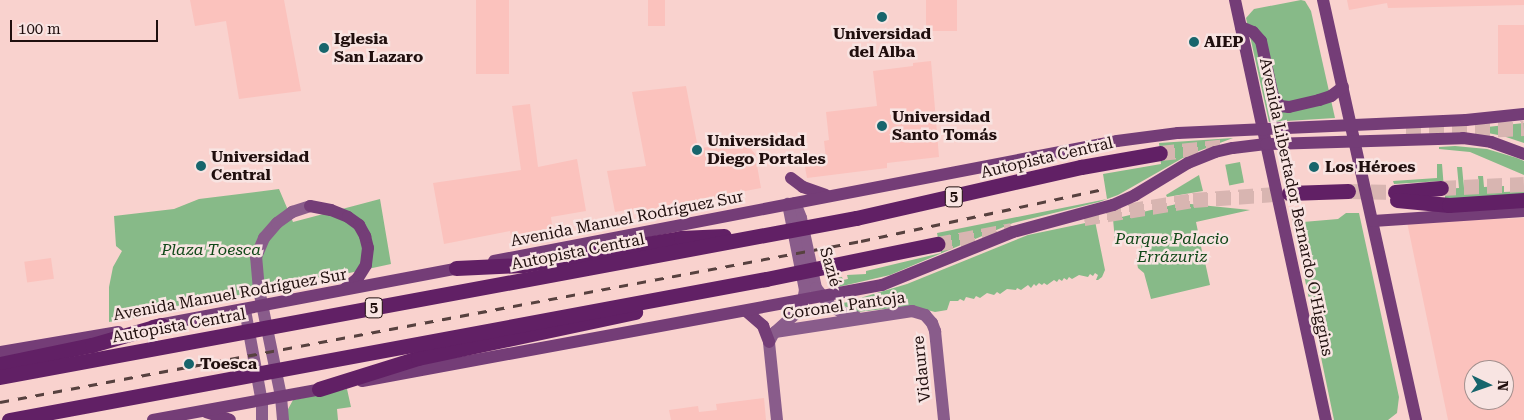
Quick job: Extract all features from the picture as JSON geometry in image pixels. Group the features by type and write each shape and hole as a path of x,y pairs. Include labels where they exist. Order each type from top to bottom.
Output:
{"highway":[{"name":"Autopista Central","path":"0,377 904,208 1081,166 1160,153"},
{"path":"1441,188 1396,196 1449,205 1524,200"},
{"path":"1288,193 1348,191"},
{"path":"456,268 543,263 696,236 748,238"},
{"path":"9,420 686,294 937,244"},
{"path":"320,389 418,358 633,313 686,294"},
{"path":"0,364 84,347 161,325"}],"main road":[{"name":"Avenida Libertador Bernardo O'Higgins","path":"1235,0 1326,420"},
{"path":"1323,0 1416,420"},
{"path":"1241,27 1253,32 1261,41 1273,96 1280,106 1289,107 1320,100 1331,96 1342,86"},
{"name":"Avenida Manuel Rodríguez Sur","path":"0,352 245,313 344,290 1117,140 1178,133 1466,120 1524,114"},
{"path":"153,420 198,412 260,393 280,396 320,389 822,298 888,283 1013,232 1113,205 1135,195 1188,164 1215,152 1266,144 1463,138 1492,142 1524,154"},
{"path":"791,178 803,186 828,196"},
{"name":"Sazié","path":"792,203 809,285 803,301"},
{"path":"283,420 278,382 256,267 256,256 264,238 284,217 310,206 331,210 348,217 359,225 365,236 368,253 366,265 358,278 344,290"},
{"path":"1373,221 1524,211"},
{"name":"Sazié","path":"809,285 822,298 841,312 861,318"},
{"path":"772,337 790,321 803,301"},
{"path":"746,311 772,337 777,420"},
{"name":"Coronel Pantoja","path":"772,337 861,318 912,311 928,317"},
{"path":"245,313 260,393 262,420"},
{"name":"Vidaurre","path":"928,317 935,331 944,420"},
{"path":"198,412 213,413 230,420"}],"shaded area":[{"path":"190,0 284,0 301,91 239,99 226,21 195,26"},
{"path":"476,0 509,0 509,74 476,74"},
{"path":"648,0 665,0 665,26 648,26"},
{"path":"926,0 957,0 957,31 926,31"},
{"path":"1347,0 1524,0 1524,5 1388,8 1387,3 1349,10"},
{"path":"1498,25 1524,25 1524,74 1498,74"},
{"name":"Universidad Santo Tomás","path":"931,61 939,157 887,163 887,168 807,178 804,162 826,159 824,141 829,140 826,112 877,106 873,71 913,66 913,63"},
{"name":"Universidad Diego Portales","path":"686,86 698,148 747,144 755,154 761,188 646,210 645,207 615,212 607,171 646,166 632,92"},
{"path":"530,104 538,167 577,159 586,211 551,217 553,233 512,240 510,231 444,244 433,183 521,170 512,106"},
{"path":"1524,218 1524,420 1448,420 1407,222"},
{"path":"51,258 54,279 27,283 24,262"},
{"path":"764,398 766,420 671,420 669,410 698,406 699,412 717,410 716,404"}],"green space":[{"path":"1301,0 1305,1 1311,11 1335,118 1269,122 1246,18 1254,9"},
{"path":"1524,123 1524,143 1478,131 1478,128"},
{"path":"1233,138 1188,155 1118,195 1099,202 1013,223 890,275 838,287 837,278 848,279 847,275 866,274 866,271 941,253 937,233 1107,199 1103,174 1161,164 1159,143"},
{"path":"1455,146 1487,149 1517,158 1524,161 1524,175 1470,152 1439,149 1439,147"},
{"path":"1240,162 1244,183 1229,185 1225,165"},
{"path":"1437,164 1442,164 1444,189 1459,188 1457,167 1462,167 1464,188 1479,187 1478,176 1483,176 1484,187 1504,186 1504,192 1524,191 1524,195 1445,199 1445,195 1441,195 1441,181 1394,184 1393,181 1437,178"},
{"path":"1199,175 1203,191 1167,197 1166,195"},
{"name":"Plaza Toesca","path":"279,189 293,222 380,199 391,264 177,310 109,322 109,287 113,267 122,251 116,246 114,216 174,209 199,199"},
{"name":"Parque Palacio Errázuriz","path":"1181,203 1250,210 1196,222 1203,261 1205,262 1210,285 1151,299 1144,273 1138,268 1136,258 1143,256 1139,236 1115,241 1113,219"},
{"path":"1346,213 1359,213 1399,397 1397,413 1388,420 1334,420 1292,217 1302,216 1303,222 1338,219"},
{"path":"1095,221 1105,270 1102,277 1098,280 1096,280 1098,275 1095,273 1093,276 1090,274 1088,277 1079,275 1072,279 1069,277 1067,280 1064,278 1062,281 1059,279 1057,282 1054,280 1047,285 1039,283 1036,286 1034,284 1031,288 1028,285 1021,290 1017,288 1016,290 1007,289 1000,294 997,292 994,295 987,293 980,298 976,296 974,299 966,297 964,301 960,299 958,301 950,301 947,310 935,312 912,306 857,312 840,304 907,284 1028,235"},
{"path":"347,389 351,407 337,409 338,420 287,420 287,411 293,400"}],"tunnel":[{"path":"1406,134 1524,128"},
{"path":"1160,153 1228,146"},
{"path":"1441,188 1524,184"},
{"path":"1348,191 1395,192"},
{"path":"1084,218 1193,200 1289,193"},
{"path":"937,244 1012,230"}],"railway":[{"path":"0,402 861,241 1103,189"}],"place":[{"name":"Universidad del Alba","path":"882,17"},
{"name":"AIEP","path":"1194,42"},
{"name":"Iglesia San Lazaro","path":"324,48"},
{"name":"Universidad Santo Tomás","path":"882,126"},
{"name":"Universidad Diego Portales","path":"697,150"},
{"name":"Universidad Central","path":"201,166"},
{"name":"Los Héroes","path":"1314,167"},
{"name":"Toesca","path":"189,364"}]}
